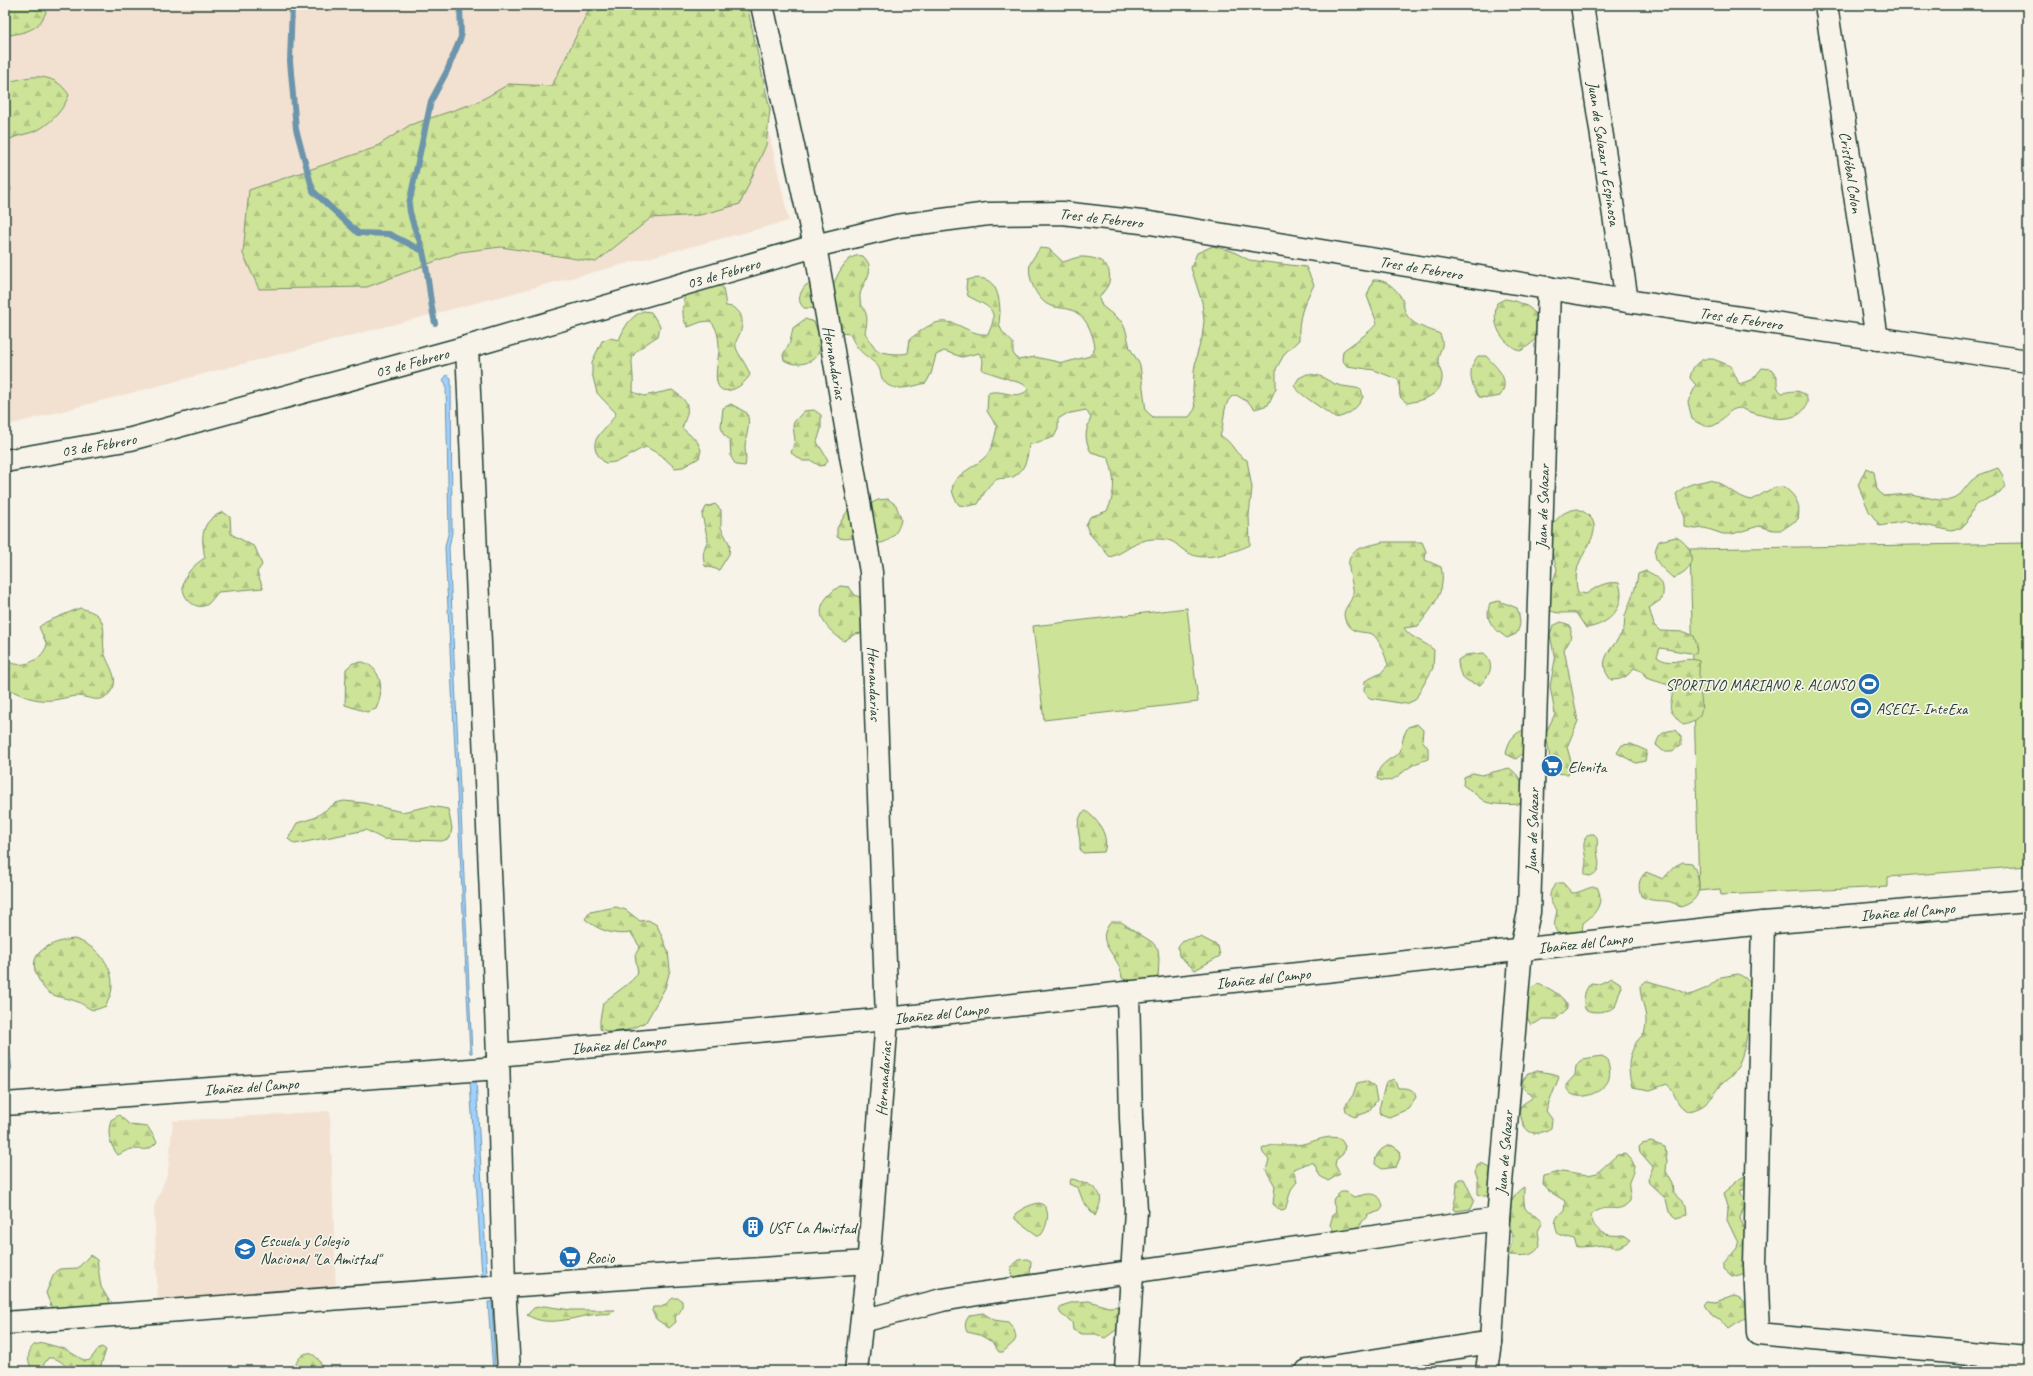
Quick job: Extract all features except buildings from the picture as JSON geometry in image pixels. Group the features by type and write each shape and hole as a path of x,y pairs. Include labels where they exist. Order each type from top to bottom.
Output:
{"street":[{"name":"Hernandarias","path":"762,5 815,246 871,572 887,1019 868,1262 856,1371"},
{"name":"Juan de Salazar y Espinosa","path":"1582,5 1627,301"},
{"name":"Cristóbal Colon","path":"1826,5 1877,339"},
{"name":"Tres de Febrero","path":"815,246 897,226 988,214 1062,213 1150,223 1627,301 2028,361"},
{"name":"03 de Febrero","path":"5,461 131,439 467,347 815,246"},
{"name":"Juan de Salazar","path":"1487,1371 1491,1342 1498,1219 1521,949 1529,912 1549,288"},
{"path":"467,347 498,1062 504,1286 509,1371"},
{"name":"Ibañez del Campo","path":"5,1104 498,1062 1763,923 2028,901"},
{"path":"1763,923 1755,1264 1758,1334 2028,1358"},
{"path":"1126,1371 1132,1271 1135,1181 1131,1118 1128,992"},
{"path":"862,1321 942,1300 978,1294 1498,1219"},
{"path":"5,1324 504,1286 868,1262"},
{"path":"1307,1371 1491,1342"}],"shaded area":[{"path":"5,5 740,5 789,221 5,426"},
{"name":"Escuela y Colegio Nacional \"La Amistad\"","path":"330,1111 336,1291 158,1304 154,1207 168,1172 173,1121"}],"green space":[{"path":"5,5 43,5 46,12 39,24 30,30 5,36"},
{"path":"591,5 747,5 770,110 766,145 740,204 700,215 651,218 596,262 501,247 460,252 367,287 259,289 243,254 249,190 374,148 410,125 478,102 509,84 552,86"},
{"path":"5,71 13,81 29,77 51,79 64,88 69,95 60,110 48,124 31,133 8,140 5,138"},
{"path":"5,176 11,189 5,205"},
{"path":"1213,246 1232,251 1249,260 1306,267 1314,285 1300,318 1299,340 1285,353 1276,369 1276,388 1268,405 1255,409 1248,402 1236,395 1231,397 1226,405 1220,436 1228,441 1239,455 1247,460 1252,488 1249,515 1250,545 1238,550 1214,556 1199,557 1187,552 1176,544 1167,540 1152,539 1136,544 1121,553 1110,557 1089,533 1086,525 1090,517 1107,511 1112,498 1114,484 1108,457 1091,452 1087,443 1087,427 1091,418 1086,410 1066,414 1058,419 1058,429 1054,437 1029,445 1027,459 1020,471 1013,477 994,481 987,488 978,504 968,506 959,505 952,489 954,482 964,472 987,455 995,435 997,427 987,411 988,393 999,392 1014,395 1024,393 1029,389 1023,384 982,370 983,361 979,353 962,357 944,351 936,355 931,374 926,383 902,388 890,386 882,378 878,366 858,348 850,334 841,333 835,309 804,308 800,302 800,296 806,285 815,282 830,292 838,274 846,262 851,258 863,256 868,262 869,268 869,273 860,294 860,301 867,316 865,333 875,348 879,351 891,354 905,354 908,353 910,339 936,323 948,322 976,333 988,334 992,325 993,313 987,306 968,296 966,288 967,280 976,278 983,279 992,284 996,289 1000,311 1000,327 1003,333 1013,343 1013,353 1018,360 1035,357 1063,363 1090,356 1095,347 1093,338 1087,324 1077,313 1071,310 1051,306 1041,299 1034,288 1030,276 1030,264 1040,248 1049,249 1063,262 1081,257 1092,258 1106,265 1110,275 1109,282 1099,298 1102,306 1122,322 1126,331 1130,348 1140,365 1146,411 1153,417 1189,417 1195,409 1193,391 1194,371 1202,338 1204,321 1202,302 1191,268 1197,253"},
{"path":"1373,280 1382,281 1397,291 1402,299 1406,313 1411,320 1440,334 1442,346 1438,361 1442,374 1441,385 1434,394 1429,397 1407,403 1400,397 1399,380 1374,370 1347,366 1342,360 1343,351 1366,334 1377,323 1367,296"},
{"path":"717,281 723,288 726,306 738,311 742,319 740,333 736,341 736,347 750,375 739,386 726,391 720,389 717,384 716,377 719,346 718,334 715,327 710,321 701,322 688,327 685,323 683,315 684,292"},
{"path":"1505,299 1527,306 1539,319 1540,327 1538,335 1531,343 1520,351 1503,338 1499,332 1495,319 1497,303"},
{"path":"643,311 651,312 660,326 658,336 639,349 632,358 633,392 644,396 672,390 686,402 687,411 682,428 697,441 701,450 699,458 683,467 675,468 661,455 646,447 622,460 612,463 605,463 598,455 595,448 595,442 598,436 616,413 597,393 592,373 592,362 602,341 610,338 619,340 628,323"},
{"path":"805,319 814,322 820,341 820,347 818,353 811,361 794,364 784,360 783,355 790,342 793,328"},
{"path":"1478,356 1486,356 1502,374 1504,384 1500,396 1490,398 1479,397 1476,392 1472,382 1471,371 1472,366"},
{"path":"1704,359 1713,359 1731,366 1739,384 1752,380 1762,368 1771,369 1777,376 1777,385 1782,393 1798,391 1807,397 1805,408 1799,414 1789,418 1772,418 1739,408 1733,410 1715,425 1702,425 1692,419 1688,402 1696,385 1690,378 1692,371 1698,362"},
{"path":"1307,374 1319,376 1338,385 1361,389 1363,397 1352,411 1344,416 1335,418 1307,398 1294,386 1299,378"},
{"path":"731,404 747,413 748,417 745,446 745,466 736,465 731,457 730,440 723,434 721,426 723,408"},
{"path":"814,410 821,415 821,429 817,442 828,460 825,465 820,466 812,461 803,461 791,453 795,440 793,426 794,422 804,411"},
{"path":"1866,468 1874,472 1877,489 1883,496 1911,494 1939,500 1950,500 1958,497 1971,481 1979,475 1998,468 2003,476 2005,486 2000,493 1975,505 1967,522 1961,528 1952,531 1906,521 1880,526 1869,511 1858,485"},
{"path":"1709,480 1721,484 1746,499 1752,500 1770,490 1784,487 1797,501 1799,509 1798,519 1782,530 1773,530 1759,526 1732,534 1723,534 1705,528 1695,529 1685,527 1685,518 1676,494 1687,486"},
{"path":"888,499 896,505 901,519 896,532 885,542 876,543 858,538 843,539 837,537 837,528 851,505 868,505 878,500"},
{"path":"715,504 721,510 721,528 730,545 729,554 719,570 705,566 703,556 708,540 702,515 706,507"},
{"path":"1578,509 1587,514 1592,520 1594,533 1578,568 1576,581 1578,592 1586,594 1601,585 1619,583 1621,592 1618,607 1609,619 1586,628 1576,613 1552,612 1549,610 1547,602 1557,569 1546,535 1562,514"},
{"path":"223,512 230,517 231,534 255,547 262,565 257,572 263,588 218,592 208,604 203,606 195,605 187,599 183,591 184,582 191,569 205,558 203,537 206,525 215,516"},
{"path":"1676,537 1688,547 1691,553 1691,559 1687,571 1673,578 1657,562 1655,553 1659,541"},
{"path":"1383,542 1422,542 1426,551 1425,560 1441,567 1442,584 1433,606 1418,626 1404,628 1410,635 1434,650 1433,668 1415,700 1406,704 1369,698 1364,691 1365,681 1381,673 1388,665 1382,648 1375,636 1372,634 1358,632 1349,627 1344,615 1352,598 1353,592 1349,569 1349,561 1351,556 1359,549"},
{"name":"SPORTIVO MARIANO R. ALONSO","path":"2028,543 2028,866 1888,877 1888,887 1721,895 1720,889 1699,891 1690,549"},
{"path":"1646,571 1655,576 1661,582 1663,589 1662,599 1649,608 1654,625 1660,631 1685,632 1694,636 1697,645 1696,654 1660,648 1657,657 1673,662 1688,659 1699,661 1702,709 1697,719 1691,723 1683,725 1673,713 1670,706 1672,686 1646,678 1642,671 1634,668 1627,676 1621,679 1611,680 1606,672 1604,665 1605,659 1624,628 1625,616 1638,574"},
{"path":"840,586 849,587 855,595 872,603 863,633 855,634 844,641 828,628 821,614 825,600"},
{"path":"1499,601 1517,608 1519,615 1520,624 1518,631 1516,634 1507,638 1491,624 1488,615 1490,603"},
{"path":"80,608 91,611 99,617 103,625 104,650 114,679 113,688 109,694 100,699 75,696 54,700 41,700 16,693 5,686 5,660 11,663 24,664 35,660 44,651 47,645 39,627 46,622"},
{"path":"1187,608 1198,702 1044,720 1033,626"},
{"path":"1561,622 1570,625 1570,638 1564,649 1578,721 1567,747 1572,765 1568,774 1552,773 1546,732 1555,714 1550,686 1555,660 1550,634 1553,626"},
{"path":"1484,653 1490,662 1490,669 1487,677 1480,685 1466,680 1459,670 1458,660 1466,655"},
{"path":"363,662 370,665 375,670 378,675 381,689 379,702 376,709 367,712 345,705 346,669 353,663"},
{"path":"1417,724 1423,730 1422,740 1428,748 1428,759 1417,763 1391,780 1382,781 1377,779 1381,766 1400,752 1404,735 1408,727"},
{"path":"1527,729 1523,753 1516,759 1506,754 1508,745 1512,738 1522,730"},
{"path":"1675,730 1681,737 1681,746 1672,751 1663,751 1656,745 1662,734 1667,731"},
{"path":"1631,744 1647,751 1645,761 1636,763 1617,753 1622,745"},
{"path":"1509,768 1519,777 1524,789 1526,798 1519,804 1511,805 1484,801 1463,785 1464,777 1473,773 1482,775"},
{"path":"344,801 364,803 402,812 430,806 448,809 452,828 450,838 442,841 383,839 366,830 295,844 288,839 297,823 314,818 336,803"},
{"path":"1086,811 1095,819 1102,829 1105,840 1104,852 1083,853 1080,849 1078,823 1082,813"},
{"path":"1590,834 1594,834 1596,836 1599,865 1597,871 1590,876 1585,875 1586,861 1584,842"},
{"path":"1683,862 1692,863 1698,877 1699,890 1693,900 1680,907 1671,902 1646,899 1641,896 1639,883 1646,872 1663,879 1675,866"},
{"path":"1558,883 1563,883 1572,893 1597,887 1600,903 1592,916 1583,923 1582,933 1559,934 1555,929 1557,910 1550,900 1550,893 1554,886"},
{"path":"616,907 626,910 640,921 648,920 657,925 668,951 670,970 665,988 646,1022 628,1030 610,1032 600,1029 603,1003 627,985 638,973 635,955 640,947 631,933 612,933 595,926 585,919 590,912"},
{"path":"1111,922 1121,922 1152,942 1158,949 1158,979 1130,982 1122,978 1117,962 1104,937"},
{"path":"1201,937 1218,946 1220,956 1195,970 1179,956 1178,947 1184,940"},
{"path":"74,939 96,950 106,963 112,978 112,987 106,1006 93,1010 75,1001 52,995 45,990 39,980 35,969 35,961 38,955 50,945"},
{"path":"1738,974 1750,982 1753,992 1747,1037 1738,1066 1733,1074 1723,1083 1708,1102 1699,1108 1687,1111 1680,1105 1673,1091 1667,1084 1650,1090 1632,1087 1629,1071 1629,1060 1632,1050 1644,1032 1646,1024 1640,986 1648,981 1690,995 1707,988 1721,977"},
{"path":"1612,978 1620,983 1621,988 1615,1007 1600,1012 1592,1012 1585,1009 1585,995 1591,983 1599,984"},
{"path":"1538,984 1551,989 1558,994 1567,1004 1567,1009 1556,1019 1542,1019 1531,1025 1520,1004 1525,991"},
{"path":"1602,1056 1607,1059 1609,1068 1610,1076 1606,1084 1595,1093 1588,1095 1574,1095 1569,1091 1566,1085 1575,1075 1576,1066 1579,1062 1583,1059"},
{"path":"1537,1071 1555,1074 1559,1077 1546,1111 1552,1119 1551,1128 1541,1133 1532,1133 1525,1128 1520,1112 1520,1108 1523,1104 1532,1098 1531,1094 1520,1085 1528,1073"},
{"path":"1394,1079 1398,1088 1406,1088 1413,1091 1416,1097 1408,1109 1389,1117 1381,1114 1379,1109 1386,1082"},
{"path":"1366,1081 1374,1086 1377,1100 1368,1112 1354,1117 1346,1111 1345,1106 1353,1095 1357,1083"},
{"path":"119,1115 130,1125 148,1127 157,1142 149,1149 131,1149 118,1155 111,1143 109,1129 111,1120"},
{"path":"1330,1137 1340,1138 1345,1146 1343,1154 1336,1160 1335,1165 1340,1174 1328,1181 1320,1176 1314,1163 1309,1163 1293,1169 1297,1182 1291,1191 1285,1210 1281,1211 1273,1204 1275,1186 1266,1170 1269,1160 1263,1153 1262,1149 1272,1145 1298,1145"},
{"path":"1651,1142 1665,1147 1667,1161 1666,1171 1672,1184 1673,1193 1686,1205 1687,1215 1676,1218 1669,1212 1666,1199 1649,1183 1648,1179 1653,1167 1640,1152 1639,1147 1642,1144"},
{"path":"1391,1145 1399,1150 1400,1158 1396,1167 1382,1169 1375,1164 1376,1157 1382,1149"},
{"path":"1626,1154 1634,1164 1629,1182 1630,1201 1621,1208 1603,1209 1591,1215 1595,1226 1602,1232 1612,1235 1623,1235 1630,1240 1618,1247 1603,1245 1577,1247 1574,1239 1558,1234 1555,1223 1559,1215 1564,1210 1565,1201 1549,1191 1543,1185 1544,1176 1562,1171 1588,1175 1597,1173 1617,1155"},
{"path":"1482,1163 1490,1168 1490,1192 1487,1196 1478,1194 1478,1180 1475,1172 1478,1164"},
{"path":"1751,1173 1754,1188 1740,1190 1740,1194 1747,1200 1740,1218 1746,1236 1746,1273 1732,1277 1723,1269 1723,1265 1737,1248 1738,1243 1727,1220 1728,1210 1723,1193 1741,1178"},
{"path":"1071,1179 1088,1184 1100,1194 1099,1206 1095,1216 1083,1201 1078,1188 1069,1184"},
{"path":"1460,1179 1464,1179 1474,1200 1470,1209 1456,1211 1453,1209 1457,1183"},
{"path":"1524,1187 1525,1208 1529,1212 1539,1217 1543,1222 1538,1231 1540,1245 1530,1254 1522,1256 1509,1255 1512,1240 1508,1208 1515,1195"},
{"path":"1341,1192 1346,1192 1354,1197 1368,1194 1376,1195 1379,1197 1383,1207 1380,1211 1368,1215 1358,1227 1335,1233 1330,1225 1336,1211 1333,1202 1334,1198"},
{"path":"1039,1203 1046,1208 1048,1217 1041,1235 1037,1235 1015,1219 1015,1214 1026,1207"},
{"path":"90,1255 97,1260 101,1287 110,1302 103,1309 53,1311 46,1293 53,1276 59,1269 78,1268"},
{"path":"1027,1259 1031,1261 1030,1276 1018,1282 1011,1274 1012,1265 1018,1260"},
{"path":"1734,1296 1740,1298 1744,1302 1748,1314 1745,1318 1729,1329 1720,1319 1712,1316 1704,1305 1707,1301 1716,1302"},
{"path":"673,1298 678,1298 682,1301 682,1308 675,1317 676,1322 669,1328 656,1319 652,1311 653,1307 662,1307"},
{"path":"1089,1301 1108,1307 1127,1306 1125,1328 1116,1330 1105,1338 1096,1334 1082,1334 1073,1330 1072,1322 1061,1314 1059,1310 1061,1306 1074,1302"},
{"path":"544,1306 571,1310 615,1310 611,1314 590,1315 557,1321 537,1319 527,1315 534,1308"},
{"path":"983,1313 994,1320 1008,1322 1014,1329 1016,1338 1014,1342 1003,1352 999,1352 992,1342 980,1335 967,1332 966,1323 970,1315"},
{"path":"43,1343 65,1349 85,1361 90,1360 98,1349 102,1347 106,1350 99,1371 70,1371 60,1362 52,1358 48,1358 42,1367 34,1370 31,1367 28,1358 30,1351 34,1345"},
{"path":"307,1353 318,1359 323,1371 293,1371 299,1358"}],"water":[{"path":"447,375 451,378 452,532 449,548 472,1053 470,1053 445,547 449,530 446,384 443,380"},
{"path":"476,1080 487,1275 482,1276 470,1081"},
{"path":"488,1302 492,1302 495,1371 493,1371"}],"waterway":[{"path":"292,5 290,61 296,129 313,191 358,233 389,234 423,251"},
{"path":"435,323 425,261 411,217 409,204 431,101 447,71 461,37 460,5"},
{"path":"5,1032 9,1068"}],"place":[{"name":"SPORTIVO MARIANO R. ALONSO","path":"1869,684"},
{"name":"ASECI- InteExa","path":"1861,708"},
{"name":"Elenita","path":"1552,766"},
{"name":"USF La Amistad","path":"753,1227"},
{"name":"Escuela y Colegio Nacional \"La Amistad\"","path":"245,1249"},
{"name":"Rocio","path":"570,1257"}]}
